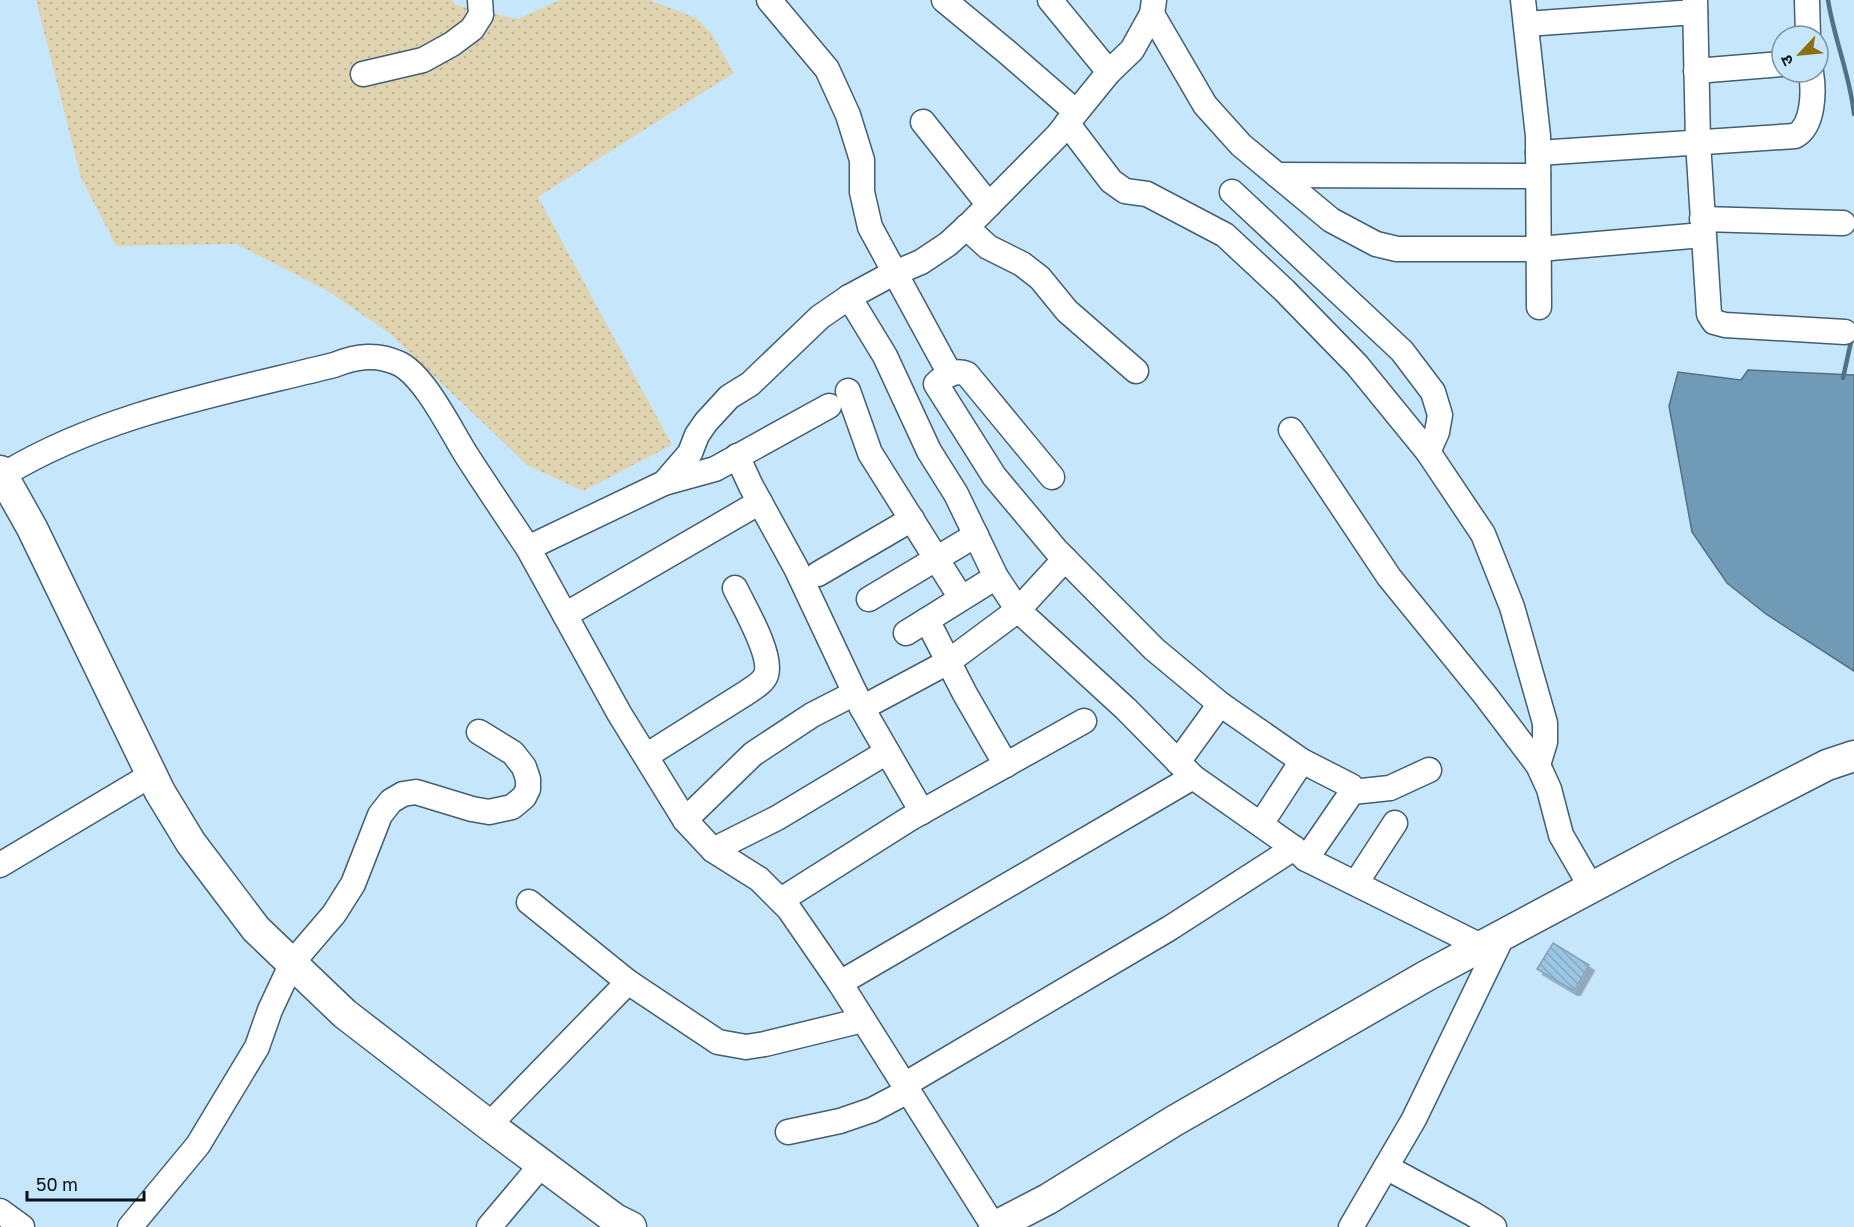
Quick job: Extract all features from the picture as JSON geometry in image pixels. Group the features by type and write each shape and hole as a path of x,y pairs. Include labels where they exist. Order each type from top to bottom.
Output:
{"main road":[{"path":"1,473 32,528 151,775 190,843 256,929 345,1014 615,1219 631,1227"},
{"path":"994,1227 1048,1198 1194,1110 1426,976 1591,887 1827,765 1854,756"}],"street":[{"path":"363,74 423,60 452,44 472,29 481,15 480,0"},
{"path":"769,0 827,69 848,115 862,160 861,192 870,227 895,273 943,379 994,476 1056,550 1154,649 1220,704 1302,761 1351,786 1352,792"},
{"path":"944,0 1007,51 1071,117 1111,181 1118,188 1148,194 1224,235 1267,274 1357,365 1428,452 1483,534 1512,607 1545,723 1545,742 1538,765"},
{"path":"1050,0 1109,72"},
{"path":"1523,0 1538,164 1539,307"},
{"path":"1807,0 1808,24"},
{"path":"1526,24 1695,6 1698,142 1709,314 1714,322 1725,325 1845,332"},
{"path":"664,483 690,453 697,435 706,422 729,397 750,384 820,317 849,297 921,262 948,244 989,205 1057,136 1109,72 1132,50 1153,7"},
{"path":"1153,7 1205,105 1241,145 1330,220 1376,244 1397,249 1539,249 1703,227 1843,223"},
{"path":"1696,71 1770,65"},
{"path":"1277,175 1538,164 1698,142 1787,137 1802,132 1807,124 1812,84"},
{"path":"924,122 989,205"},
{"path":"1232,192 1402,351 1433,392 1440,415 1437,432 1428,452"},
{"path":"966,227 988,247 1022,264 1040,278 1067,311 1136,371"},
{"path":"849,297 885,356 929,451 956,494 996,577 1018,610 1063,649 1185,769 1300,853 1356,883 1492,940 1414,1119 1351,1227"},
{"path":"1,473 33,457 146,412 350,359 376,356 401,365 415,376 451,426 466,454 528,548 619,713 685,820 713,850 759,879 781,900 804,930 864,1020 994,1227"},
{"path":"906,400 960,371 974,379 1052,477"},
{"path":"848,391 870,453 961,598"},
{"path":"528,548 664,483 706,472 829,406"},
{"path":"1292,430 1389,577 1485,695 1538,765 1549,789 1561,836 1591,887"},
{"path":"737,456 796,568 858,701 922,812"},
{"path":"565,615 760,502"},
{"path":"818,574 912,519"},
{"path":"869,599 976,535"},
{"path":"685,820 753,754 812,715 858,701 948,662 1018,610 1065,559"},
{"path":"906,633 996,577"},
{"path":"646,756 746,693 766,677 766,655 735,588"},
{"path":"927,620 948,662 1012,762"},
{"path":"840,983 1185,769 1220,704"},
{"path":"781,900 922,812 1084,721"},
{"path":"130,1227 198,1145 257,1047 270,1010 292,963 344,901 354,884 380,815 391,801 403,794 416,792 489,812 512,807 524,797 528,789 528,779 524,767 513,753 479,732"},
{"path":"713,850 777,818 887,752"},
{"path":"1261,825 1302,761"},
{"path":"788,1132 840,1121 872,1110 1164,932 1300,853 1352,792 1390,788 1429,770"},
{"path":"0,865 151,775"},
{"path":"1356,883 1395,823"},
{"path":"529,902 628,982 718,1042 746,1047 864,1020"},
{"path":"489,1125 628,982"},
{"path":"489,1227 542,1164"},
{"path":"1386,1167 1494,1227"},
{"path":"0,1211 22,1227"}],"shaded area":[{"path":"36,0 451,0 456,5 518,19 560,0 650,0 696,18 711,33 734,73 538,197 672,445 583,491 527,465 389,333 328,291 236,244 116,246 81,178"}],"water":[{"path":"1748,370 1854,375 1854,671 1766,614 1727,583 1692,532 1669,406 1678,372 1741,380"}],"building":[{"path":"1553,943 1589,965 1574,991 1537,969"}],"waterway":[{"path":"1828,0 1854,114"},
{"path":"1843,378 1852,337"}]}
